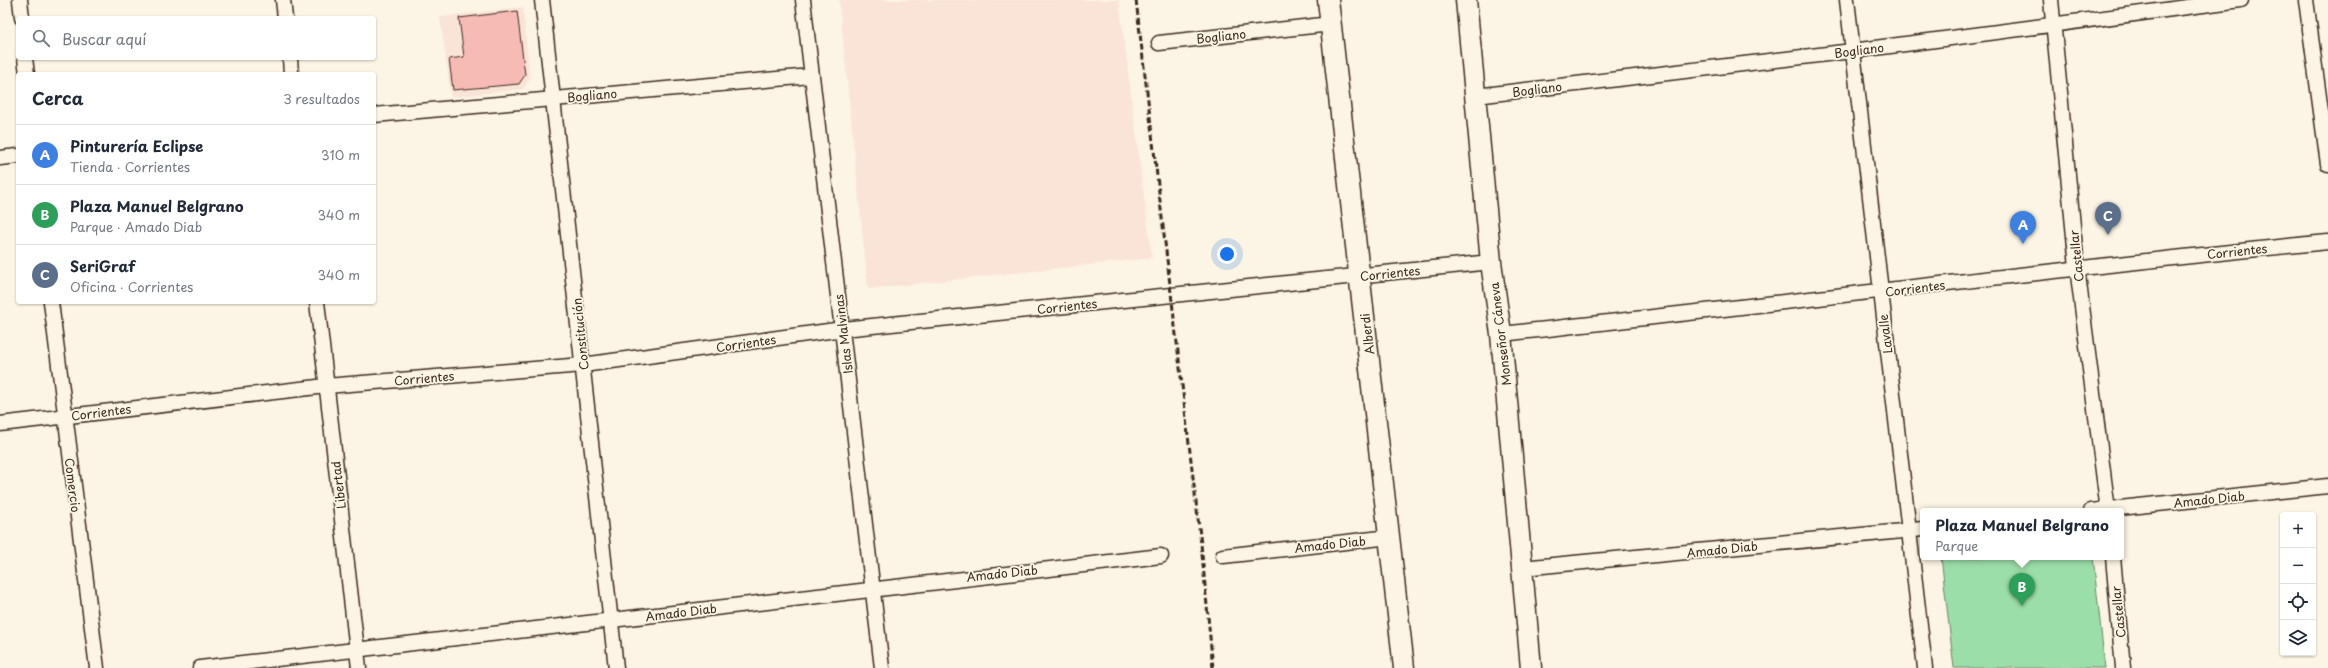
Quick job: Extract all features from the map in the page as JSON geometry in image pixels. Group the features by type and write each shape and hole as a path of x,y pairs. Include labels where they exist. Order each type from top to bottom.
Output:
{"street":[{"path":"20,0 22,16"},
{"path":"283,0 285,16"},
{"name":"Constitución","path":"542,0 584,365 616,668"},
{"name":"Islas Malvinas","path":"803,0 882,668"},
{"name":"Alberdi","path":"1328,0 1404,668"},
{"name":"Monseñor Cáneva","path":"1466,0 1491,262 1502,334 1531,668"},
{"name":"Lavalle","path":"1847,0 1925,668"},
{"name":"Castellar","path":"2051,0 2055,25 2077,267 2108,508"},
{"name":"Bogliano","path":"1476,96 1852,51 2241,0"},
{"path":"2306,0 2328,164"},
{"name":"Bogliano","path":"1159,43 1331,24"},
{"path":"26,60 27,72"},
{"path":"290,60 292,72"},
{"name":"Bogliano","path":"376,115 811,76"},
{"path":"0,158 16,156"},
{"name":"Corrientes","path":"1502,334 1880,292 2077,267 2328,242"},
{"name":"Corrientes","path":"0,424 326,386 584,365 843,329 1491,262"},
{"name":"Comercio","path":"51,304 64,416 97,668"},
{"name":"Libertad","path":"317,304 359,668"},
{"name":"Amado Diab","path":"2124,508 2328,486"},
{"name":"Amado Diab","path":"1522,568 1920,529"},
{"name":"Amado Diab","path":"1223,556 1390,537"},
{"name":"Amado Diab","path":"200,668 612,621 872,587 1161,556"},
{"name":"Castellar","path":"2113,560 2124,668"}],"shaded area":[{"path":"839,0 1119,0 1152,258 868,289"},
{"path":"523,7 530,79 523,89 451,97 440,17"}],"green space":[{"path":"1941,560 2093,560 2105,668 1954,668"}],"building":[{"path":"517,11 525,75 519,84 453,90 449,59 464,57 459,18"}],"railway":[{"path":"1136,0 1201,544 1213,668"}],"place":[{"name":"SeriGraf","path":"2108,235"},
{"name":"Pinturería Eclipse","path":"2023,244"},
{"name":"Plaza Manuel Belgrano","path":"2022,606"}]}
